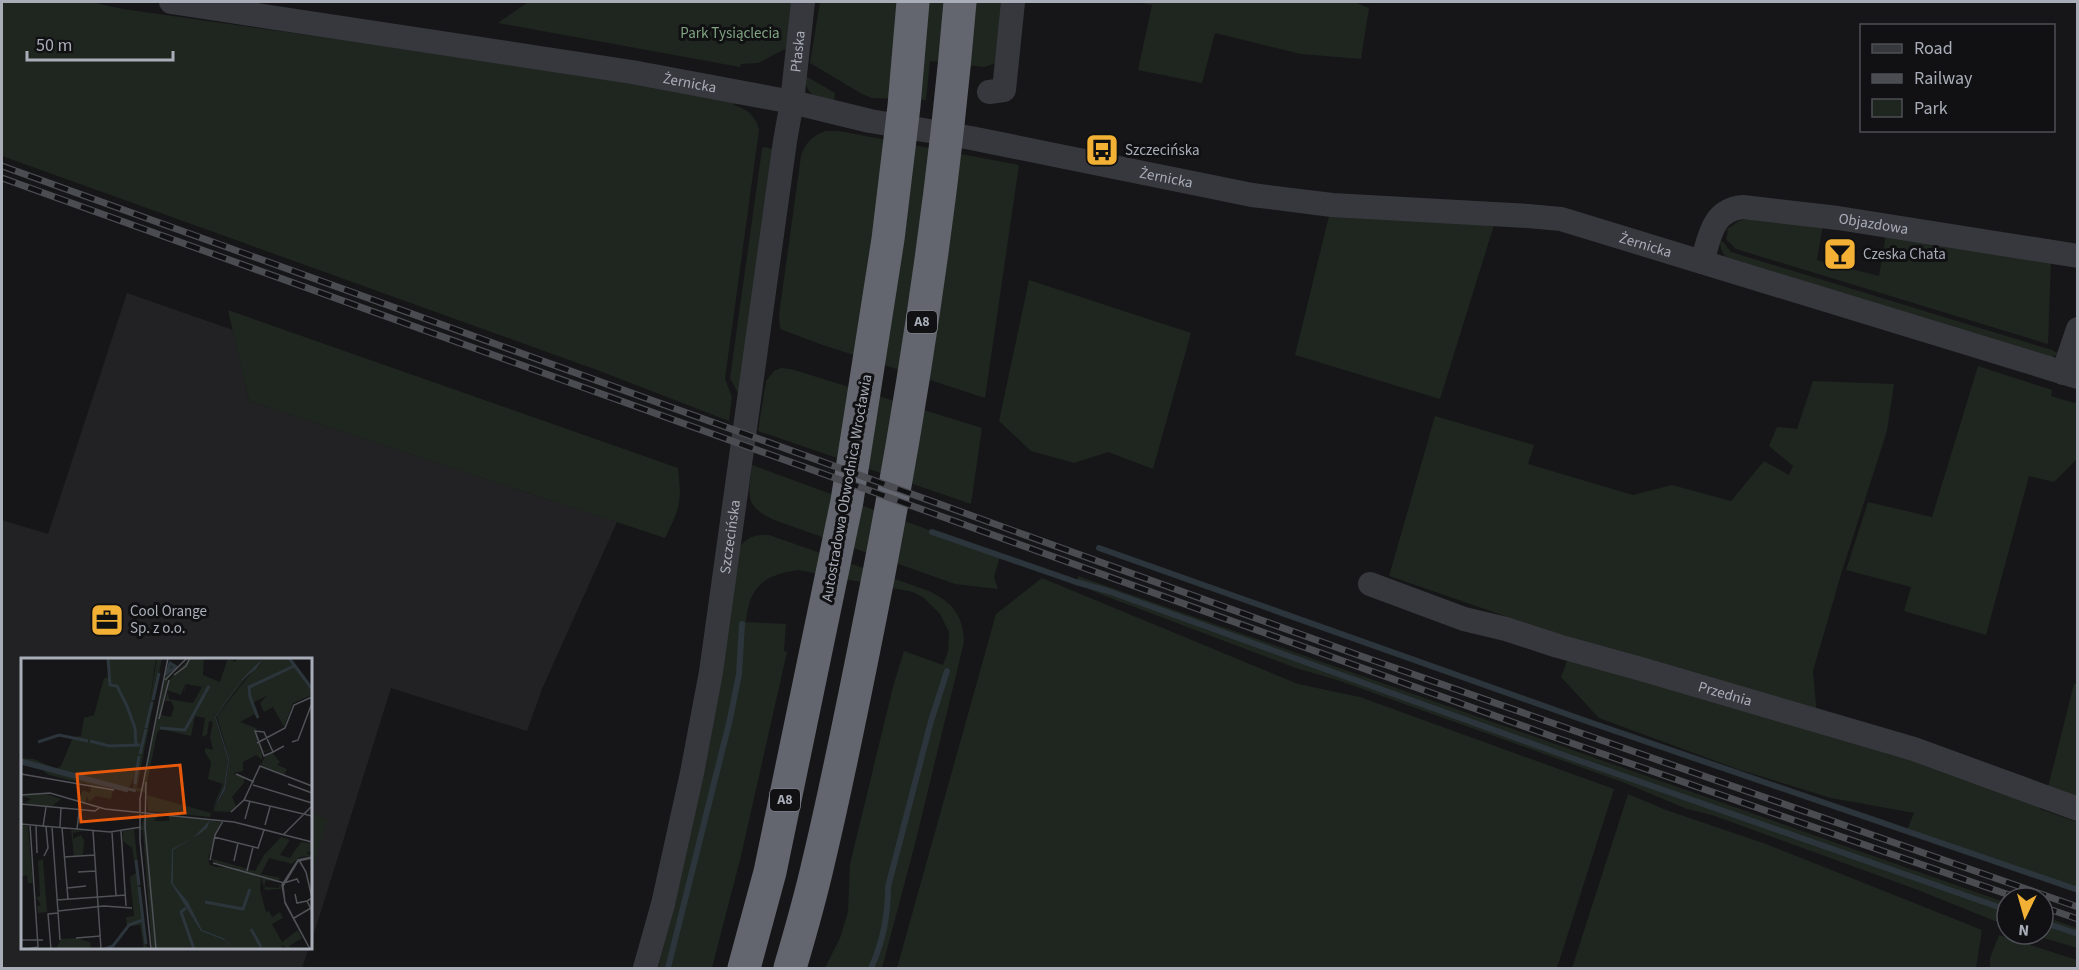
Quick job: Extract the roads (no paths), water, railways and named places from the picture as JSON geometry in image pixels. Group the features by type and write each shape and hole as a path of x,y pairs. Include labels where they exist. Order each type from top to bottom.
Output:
{"highway":[{"name":"Autostradowa Obwodnica Wrocławia","path":"744,969 770,872 847,501 870,359 904,106 914,2"},
{"name":"A8","path":"790,969 818,865 866,639 915,371 960,2"}],"street":[{"name":"Żernicka","path":"171,2 632,72 1252,195 1332,205 1560,219 2070,375"},
{"name":"Płaska","path":"792,102 804,2"},
{"path":"996,91 1013,2"},
{"name":"Szczecińska","path":"645,969 663,904 711,672 792,102"},
{"name":"Objazdowa","path":"1702,262 1718,218 1729,209 1743,207 1838,218 2078,256"},
{"path":"2070,375 2078,329"},
{"name":"Przednia","path":"1370,584 1464,619 1506,629 1914,749 2078,809"}],"waterway":[{"path":"932,532 1108,591 1569,757 1995,906"},
{"path":"1099,548 1592,723 2078,890"},
{"path":"668,968 730,719 739,674 742,624"},
{"path":"871,968 884,929 888,887 931,721 947,671"},
{"path":"2055,926 2078,934"}],"railway":[{"path":"2,166 1358,655 2078,907"},
{"path":"2,178 1551,736 1995,890"},
{"path":"2055,911 2078,919"}],"place":[{"name":"Szczecińska","path":"1102,150"},
{"name":"Czeska Chata","path":"1840,254"},
{"name":"Cool Orange Sp. z o.o.","path":"107,620"}],"park label":[{"name":"Park Tysiąclecia","path":"730,33"}]}
